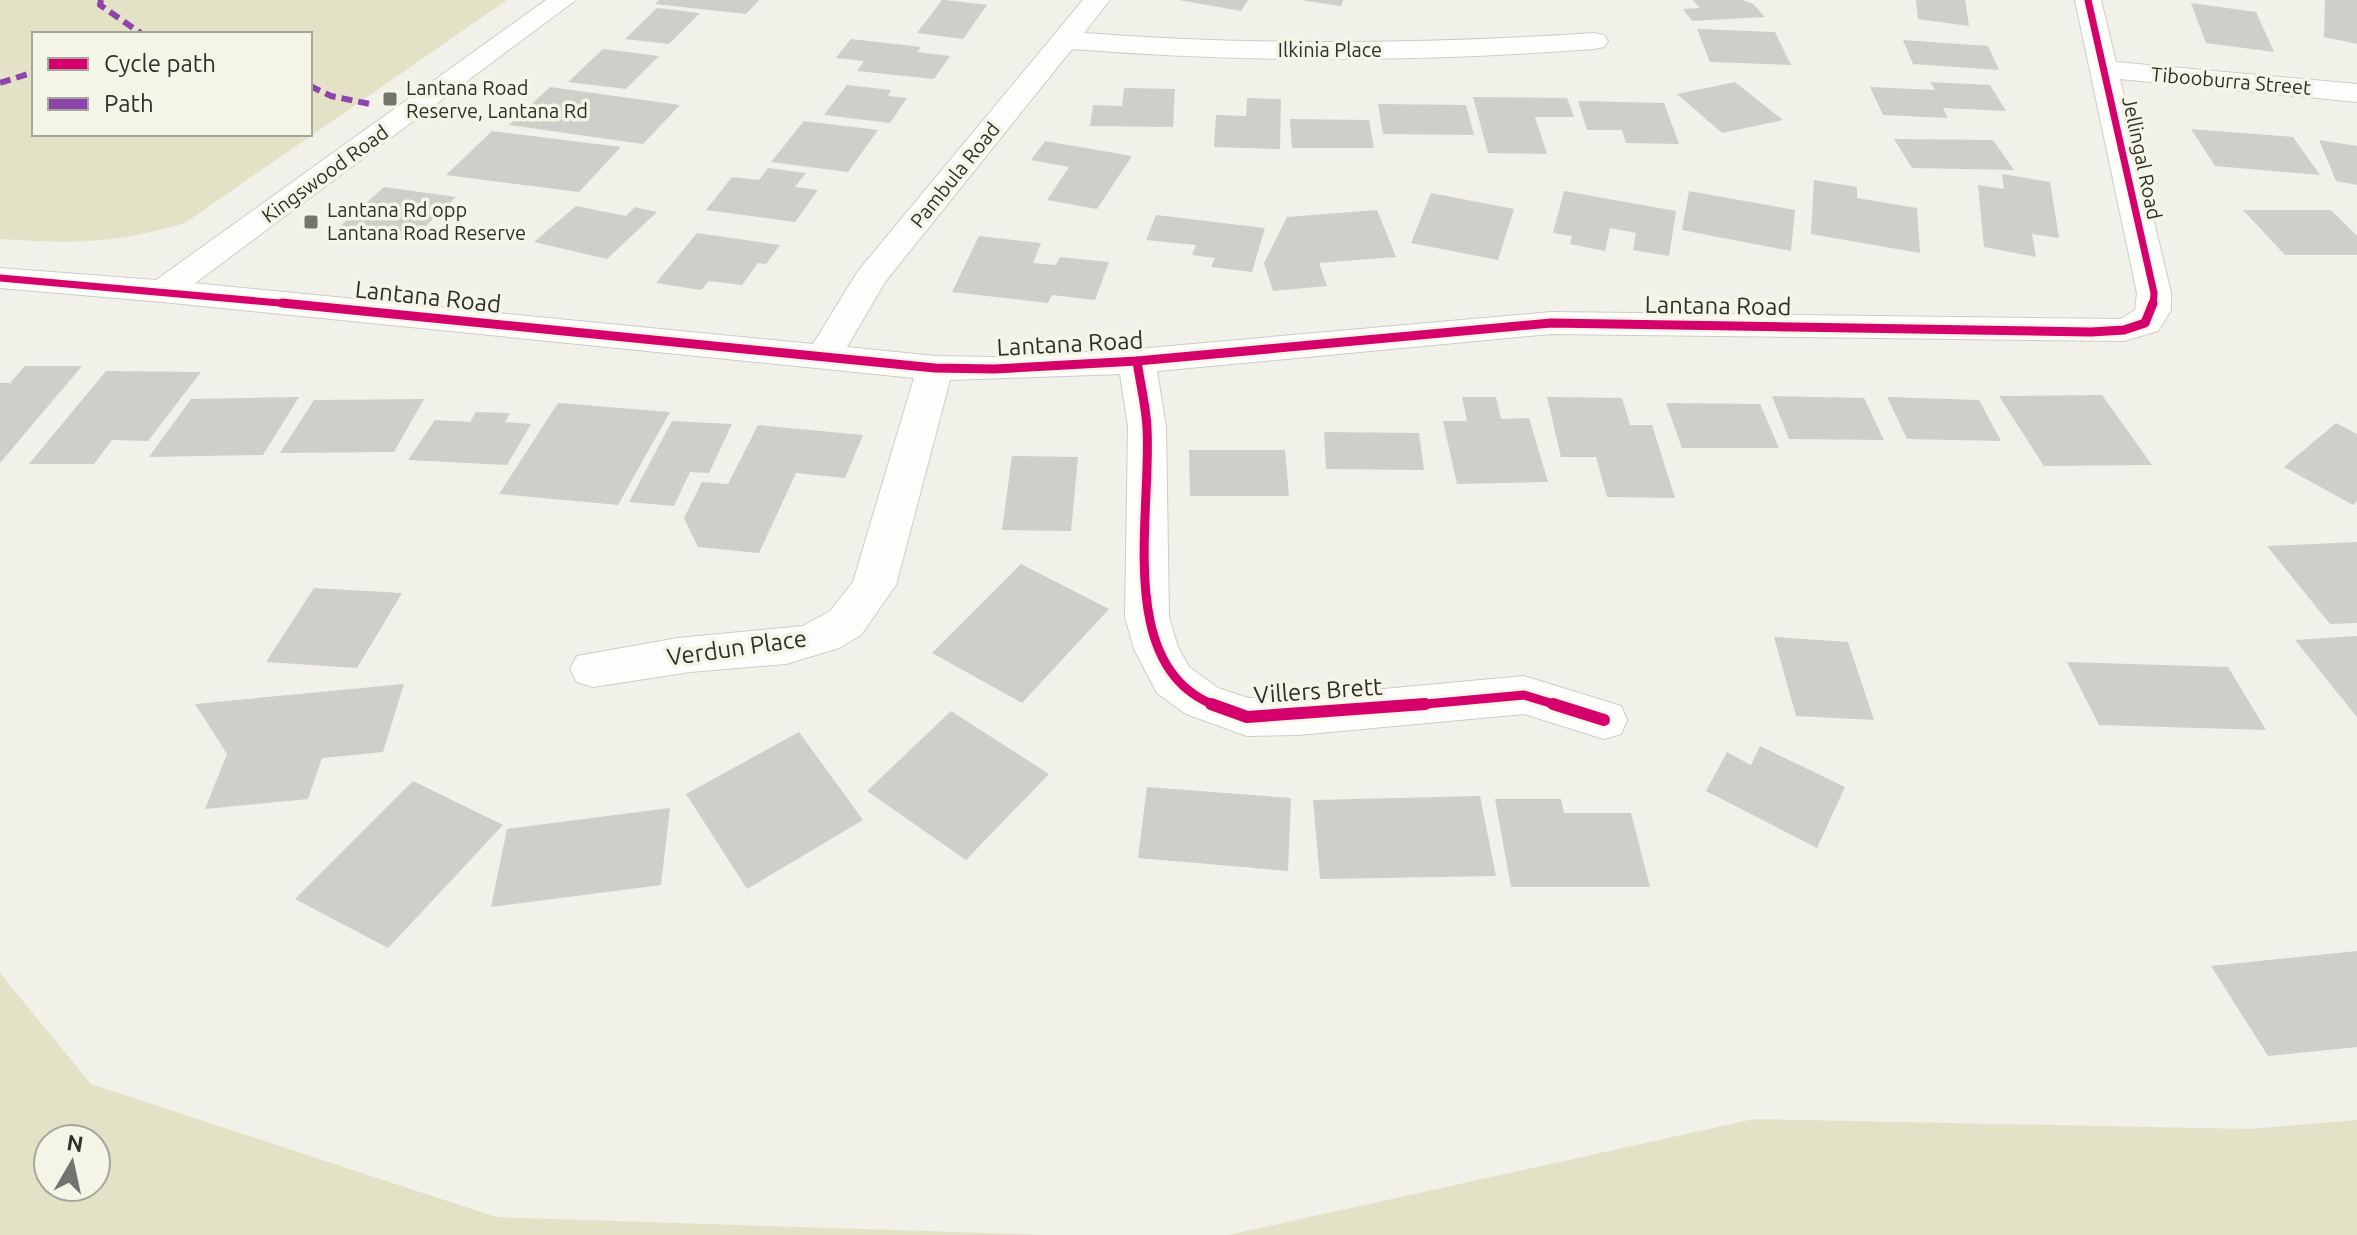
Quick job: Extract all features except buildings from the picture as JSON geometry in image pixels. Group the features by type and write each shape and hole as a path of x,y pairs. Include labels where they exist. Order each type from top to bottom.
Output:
{"street":[{"name":"Kingswood Road","path":"163,291 563,0"},
{"name":"Pambula Road","path":"823,357 870,278 1097,0"},
{"name":"Jellingal Road","path":"2088,0 2154,293 2153,310 2145,323"},
{"name":"Ilkinia Place","path":"1066,40 1167,48 1451,51 1594,41"},
{"name":"Tibooburra Street","path":"2104,69 2357,93"},
{"name":"Lantana Road","path":"0,278 163,291 935,368 994,369 1137,361 1551,323 2091,332 2124,330 2145,323"},
{"name":"Villers Brett","path":"1137,361 1147,427 1147,617 1156,649 1173,680 1202,701 1247,717 1298,716 1524,695 1604,720"},
{"name":"Verdun Place","path":"593,669 691,654 756,650 807,641 840,627 858,610 874,585 935,368"}],"green space":[{"path":"0,0 507,0 312,135 312,32 32,32 32,136 311,136 185,223 114,239 50,242 0,239"},
{"path":"0,973 91,1084 496,1217 1048,1235 0,1235"},
{"path":"1754,1119 2249,1129 2357,1120 2357,1235 1228,1235"}],"marked path":[{"path":"101,0 100,5 138,32"},
{"path":"0,83 32,73"},
{"path":"312,87 331,96 370,104"}],"cycle path":[{"path":"0,278 163,291 935,368 994,369 1137,361 1551,323 2091,332 2124,330 2145,323 2153,310 2154,293 2088,0"},
{"path":"1137,361 1147,427 1147,617 1156,649 1173,680 1202,701 1247,717 1298,716 1524,695 1604,720"}],"place":[{"name":"Lantana Road Reserve, Lantana Rd","path":"390,99"},
{"name":"Lantana Rd opp Lantana Road Reserve","path":"311,222"}]}
